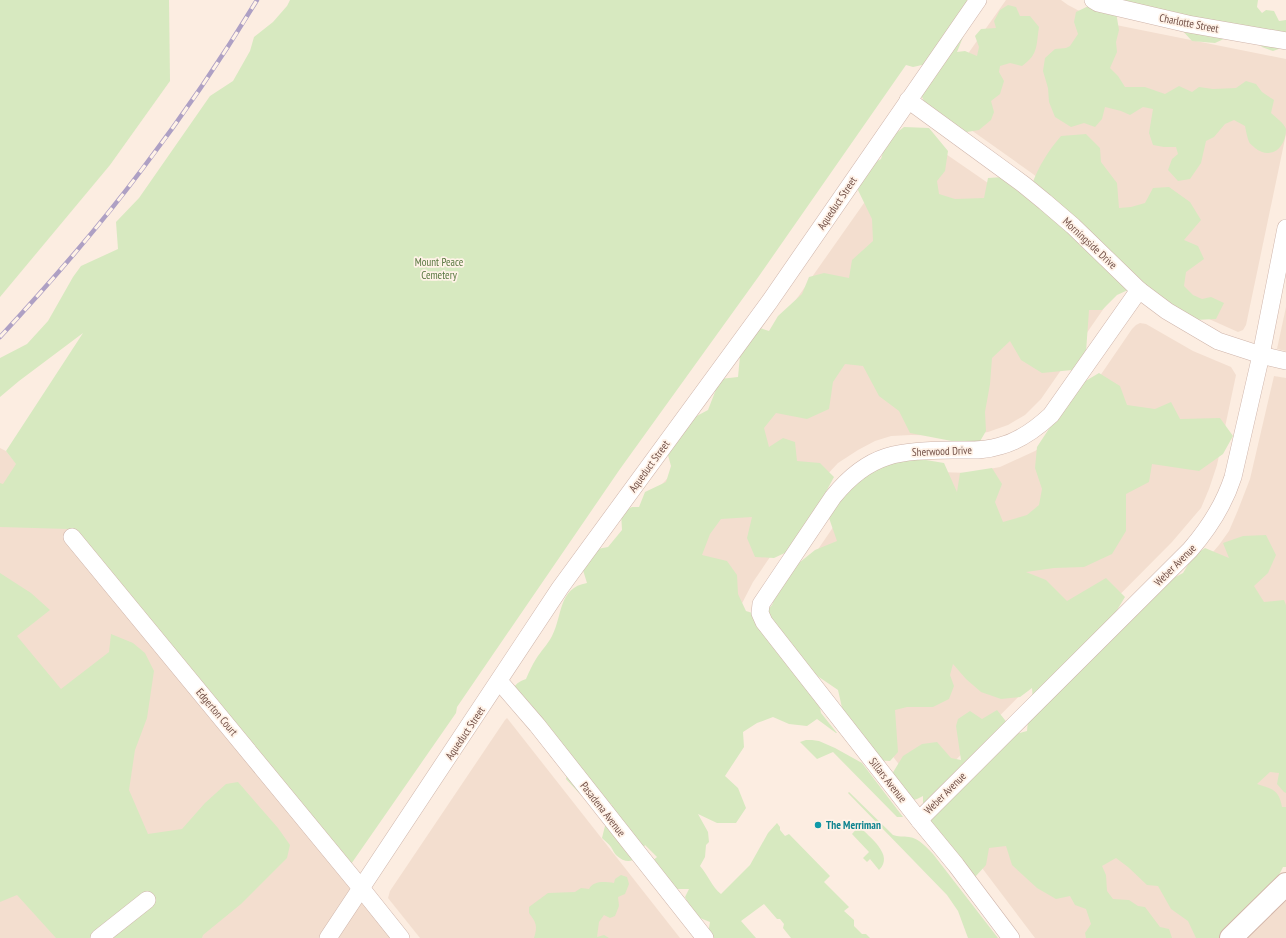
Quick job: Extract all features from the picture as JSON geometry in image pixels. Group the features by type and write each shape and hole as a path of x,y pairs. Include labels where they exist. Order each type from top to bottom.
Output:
{"main road":[{"path":"1231,938 1286,884"}],"street":[{"name":"Aqueduct Street","path":"328,938 560,588 770,301 978,0"},
{"name":"Charlotte Street","path":"1093,0 1098,3 1188,24 1286,41"},
{"name":"Morningside Drive","path":"908,100 1040,198 1073,226 1139,290 1168,311 1218,341 1261,355 1286,361"},
{"name":"Weber Avenue","path":"918,820 1185,556 1201,538 1221,508 1233,477 1261,355 1286,228"},
{"name":"Sherwood Drive","path":"764,622 760,613 761,604 844,483 867,465 879,458 892,454 919,451 976,450 1000,447 1028,434 1051,415 1139,290"},
{"name":"Edgerton Court","path":"72,537 401,938"},
{"name":"Sillars Avenue","path":"764,622 918,820 956,865 1011,938"},
{"name":"Pasadena Avenue","path":"499,681 541,731 705,938"},
{"path":"99,938 147,900"}],"shaded area":[{"path":"1006,0 1061,0 1087,15 1111,24 1286,59 1286,134 1246,325 1243,330 1238,332 1209,319 1173,295 1033,174 933,103"},
{"path":"914,132 1001,192 1111,298 1041,399 1025,415 1008,425 988,432 966,436 891,436 875,441 838,463 824,478 753,582 736,615 636,512 679,466"},
{"path":"1286,307 1286,351 1277,349"},
{"path":"1140,323 1146,324 1193,351 1231,367 1236,375 1217,465 1201,508 1172,542 922,794 783,615 784,599 849,504 912,471 968,473 1000,467 1035,451 1048,442 1076,411 1132,329"},
{"path":"1274,376 1286,378 1286,852 1198,938 1035,938 945,819 1206,560 1219,545 1229,531 1250,479"},
{"path":"0,448 6,451 69,529 72,537 400,938 0,938"},
{"path":"507,718 680,938 420,938 388,898 390,891"},
{"path":"1286,884 1286,938 1231,938"}],"green space":[{"path":"0,0 169,0 170,81 110,165 0,297"},
{"name":"Mount Peace Cemetery","path":"290,0 984,0 969,22 957,52 965,51 977,56 979,47 975,36 981,29 996,28 994,21 1000,10 1008,5 1016,7 1020,16 1030,16 1039,27 1036,49 1027,62 1022,66 1010,63 1000,66 999,72 1004,81 1000,94 991,101 994,112 991,120 979,130 961,133 926,105 920,93 928,77 922,65 913,67 906,65 759,276 620,469 457,707 456,713 349,867 69,529 0,527 0,483 3,484 16,464 6,451 83,333 0,397 0,358 27,344 48,321 73,277 81,266 118,249 116,222 139,198 210,96 233,81 250,51 254,37 273,22 287,6"},
{"path":"1101,0 1258,0 1257,7 1262,13 1266,10 1274,11 1279,21 1286,20 1286,42 1284,47 1273,51 1262,47 1257,42 1226,38 1215,43 1192,41 1181,29 1116,12 1119,30 1116,42 1117,52 1110,68 1118,76 1125,87 1145,87 1165,94 1179,86 1192,92 1199,87 1213,89 1236,88 1246,81 1256,84 1262,92 1274,100 1271,113 1286,129 1283,142 1280,147 1271,153 1266,153 1255,148 1249,142 1245,126 1234,120 1225,124 1214,137 1206,141 1201,163 1190,179 1178,181 1168,170 1172,159 1178,154 1176,147 1153,145 1149,133 1153,109 1143,107 1130,115 1105,107 1102,119 1095,127 1084,123 1071,127 1055,117 1049,102 1048,88 1043,71 1045,58 1055,49 1070,46 1078,34 1074,22 1076,12"},
{"path":"904,127 929,128 948,151 945,171 937,181 939,194 955,199 984,198 988,178 1003,177 1032,184 1044,159 1061,136 1086,134 1100,148 1101,162 1117,183 1119,208 1131,207 1145,203 1153,188 1169,187 1190,202 1201,220 1184,240 1198,246 1204,259 1186,272 1184,286 1193,295 1202,299 1211,297 1224,303 1216,319 1194,320 1141,284 1117,295 1102,310 1089,310 1086,352 1072,370 1042,373 1021,360 1010,341 992,358 990,384 985,412 986,431 979,443 962,443 910,433 899,411 879,396 863,366 845,364 833,382 829,409 807,419 776,413 764,428 769,447 783,438 795,442 797,461 820,463 834,477 821,501 789,551 774,558 755,557 747,538 752,517 721,519 710,534 702,555 727,561 737,575 738,594 746,611 762,616 772,605 784,575 815,550 837,541 829,518 833,488 900,449 926,460 944,463 957,492 960,473 992,468 1002,484 995,502 1003,522 1027,515 1039,505 1042,489 1035,468 1037,447 1077,386 1099,373 1120,386 1127,405 1155,409 1171,402 1180,419 1220,418 1233,436 1223,454 1199,471 1152,464 1149,482 1126,494 1126,531 1112,554 1084,567 1054,568 1026,572 1046,580 1067,601 1106,578 1125,597 1108,625 1124,628 1131,615 1162,584 1183,573 1193,556 1205,548 1229,558 1223,543 1243,536 1266,535 1276,555 1268,573 1254,586 1264,602 1284,600 1286,605 1286,793 1277,784 1279,773 1270,772 1257,784 1267,787 1277,793 1282,807 1286,807 1286,867 1283,867 1275,883 1226,938 1196,938 1188,921 1171,909 1158,886 1147,885 1116,858 1102,866 1106,875 1107,891 1113,899 1129,900 1138,906 1145,907 1160,927 1169,929 1172,938 1086,938 1085,933 1091,924 1086,909 1075,905 1070,896 1056,899 1037,888 1012,865 1006,846 989,848 986,865 975,877 935,839 923,805 923,796 907,802 892,774 903,756 922,744 937,742 951,758 961,760 956,726 958,719 970,711 982,719 997,710 1016,734 1027,731 1032,699 1032,688 1020,697 1001,699 981,692 966,679 953,664 950,675 954,686 949,699 933,707 907,707 895,710 898,752 890,761 873,760 843,712 838,690 813,673 821,713 837,733 817,719 807,726 789,724 773,717 757,723 743,732 744,747 725,776 738,788 746,808 736,823 717,823 698,814 708,832 709,842 706,845 705,857 700,866 721,894 750,865 768,833 777,823 785,836 789,834 830,876 824,882 849,907 844,911 854,920 854,926 862,934 866,934 870,938 791,938 783,928 784,924 780,919 777,919 764,904 741,921 756,938 712,938 708,933 710,922 695,916 685,897 689,889 664,889 651,884 642,869 657,857 645,845 640,854 634,860 626,861 615,854 602,838 609,810 612,805 602,798 592,799 579,793 566,779 570,762 531,729 510,706 513,689 517,683 526,679 535,661 549,642 566,596 571,590 587,583 582,567 592,550 608,547 622,530 621,512 632,507 639,507 645,492 666,482 671,466 666,448 691,419 708,410 720,379 738,377 740,356 760,328 769,331 778,316 802,294 809,277 824,273 849,278 852,260 873,241 872,219 857,188 866,167 881,159 886,141"},
{"path":"0,573 31,593 50,610 17,636 61,689 109,652 111,634 133,643 145,653 154,671 147,718 135,750 129,790 148,834 182,829 205,803 226,784 238,782 278,828 290,845 287,858 241,904 203,935 202,938 56,938 17,895 0,902"},
{"path":"806,740 819,741 862,763 903,817 897,817 833,752 817,759 800,742"},
{"path":"849,792 893,835 913,838 925,846 933,854 998,938 968,938 958,911 947,895 848,793"},
{"path":"859,826 879,846 882,852 884,858 883,864 879,870 870,859 867,862 863,858 869,852 852,834"},
{"path":"621,875 627,877 629,884 625,894 618,897 619,906 615,916 610,918 604,915 599,922 597,937 604,935 609,938 534,938 536,924 529,913 529,907 548,893 575,892 581,888 589,889 597,883 614,883 615,879"}],"railway":[{"path":"0,337 74,254 126,190 202,86 257,0"}],"place":[{"name":"The Merriman","path":"818,825"}]}
